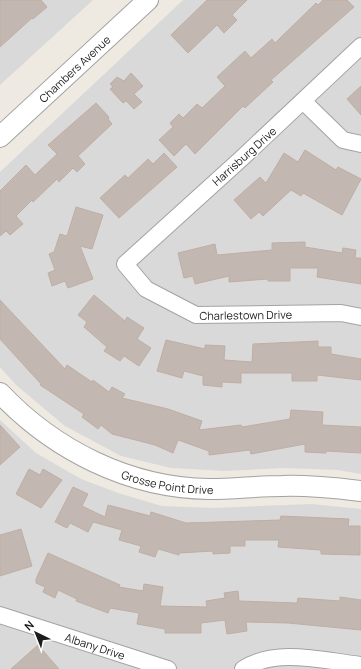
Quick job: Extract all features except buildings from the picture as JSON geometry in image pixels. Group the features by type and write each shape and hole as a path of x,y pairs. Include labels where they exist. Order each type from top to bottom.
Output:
{"street":[{"name":"Chambers Avenue","path":"0,136 148,0"},
{"name":"Harrisburg Drive","path":"125,264 361,46"},
{"path":"303,101 343,140 361,144"},
{"name":"Charlestown Drive","path":"125,264 146,289 196,315 341,313 361,317"},
{"name":"Grosse Point Drive","path":"0,393 35,426 88,460 151,482 178,487 209,489 281,486 326,487 361,491"},
{"name":"Albany Drive","path":"0,615 168,669"},
{"path":"243,669 249,665 283,656 361,665"}],"shaded area":[{"path":"0,0 93,0 0,85"},
{"path":"183,0 361,0 361,474 338,470 284,468 226,471 171,468 121,456 65,426 16,385 0,367 0,172"},
{"path":"0,420 36,453 81,479 118,493 162,506 214,508 311,504 361,509 361,669 0,669"}]}
